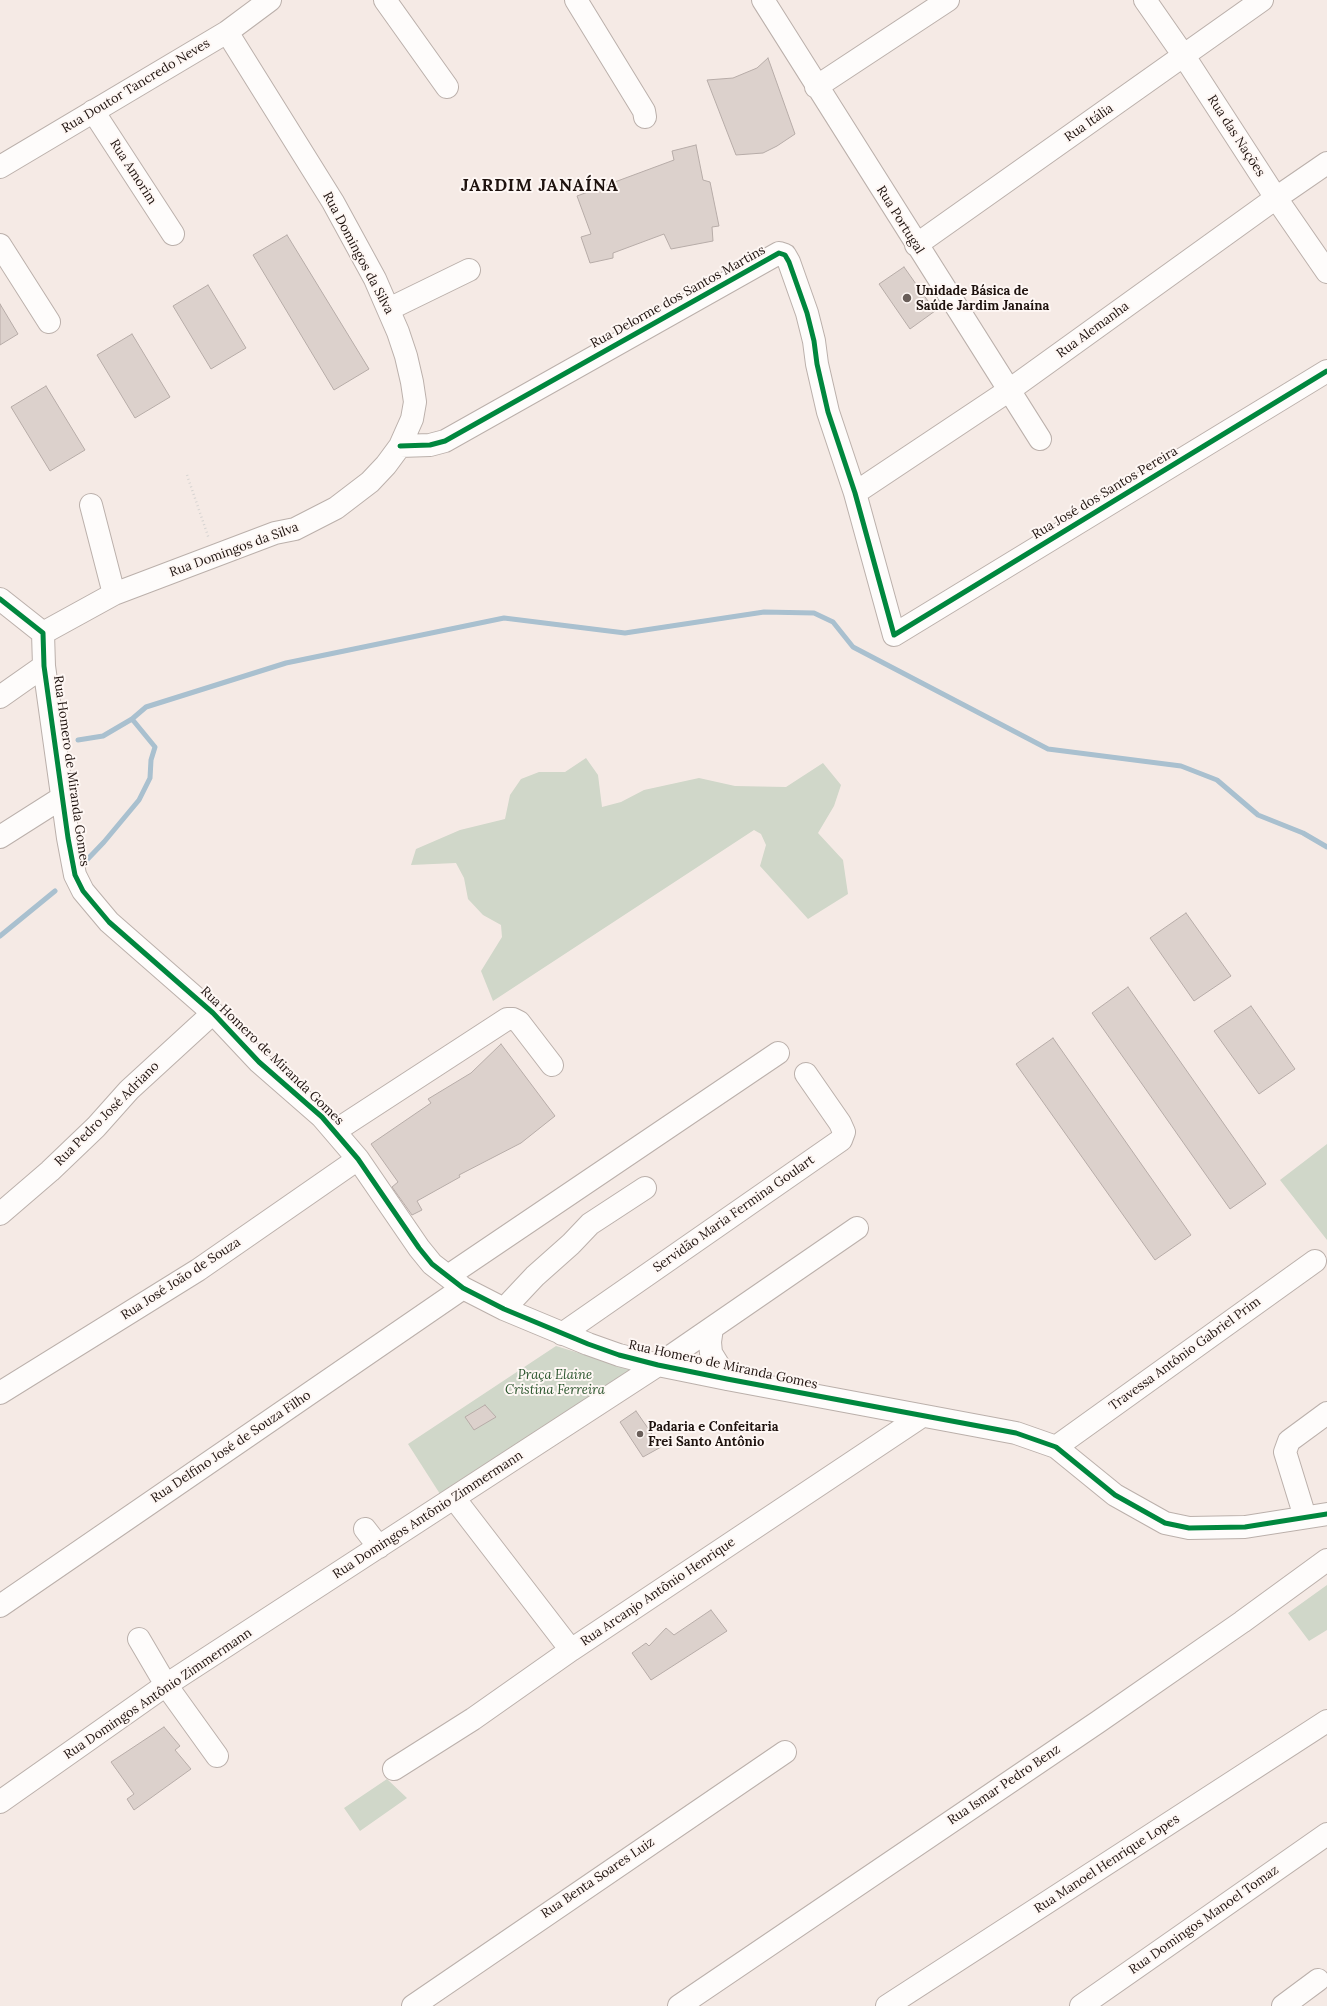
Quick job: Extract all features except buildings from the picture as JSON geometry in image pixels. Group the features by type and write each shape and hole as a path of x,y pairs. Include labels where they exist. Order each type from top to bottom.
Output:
{"street":[{"name":"Rua Doutor Tancredo Neves","path":"0,167 227,32 270,0"},
{"path":"385,0 447,87"},
{"path":"576,0 644,111 645,117"},
{"name":"Rua Portugal","path":"763,0 916,246 1040,439"},
{"path":"816,87 948,0"},
{"name":"Rua das Nações","path":"1145,0 1184,56 1276,198 1327,272"},
{"name":"Rua Itália","path":"916,246 1262,0"},
{"name":"Rua Domingos da Silva","path":"43,633 114,594 275,533 295,529 336,508 370,482 386,465 400,446 412,419 415,402 406,356 389,309 369,267 333,202 227,32"},
{"name":"Rua Amorim","path":"93,111 173,234"},
{"name":"Rua Alemanha","path":"856,493 1008,391 1327,163"},
{"path":"0,245 49,322"},
{"name":"Rua Delorme dos Santos Martins","path":"400,446 430,445 445,441 779,254 785,255 789,262 807,313 828,412 856,493 894,635"},
{"path":"389,309 469,270"},
{"name":"Rua José dos Santos Pereira","path":"894,635 1327,371"},
{"path":"91,505 114,594"},
{"path":"0,599 43,633"},
{"name":"Rua Homero de Miranda Gomes","path":"43,633 44,666 71,855 75,874 83,891 109,922 213,1013 259,1062 335,1130 358,1159 405,1230 432,1264 455,1282 504,1309 562,1334 619,1355 658,1365 727,1379 1016,1433 1056,1447 1115,1495 1165,1523 1189,1528 1245,1527 1327,1514"},
{"path":"0,697 44,666"},
{"path":"0,837 63,797"},
{"name":"Rua Pedro José Adriano","path":"0,1214 50,1171 96,1127 129,1090 213,1013"},
{"path":"335,1130 507,1019 513,1019 519,1022 552,1065"},
{"name":"Rua Delfino José de Souza Filho","path":"0,1606 778,1053"},
{"name":"Servidão Maria Fermina Goulart","path":"562,1334 841,1140 844,1132 840,1123 806,1074"},
{"name":"Rua José João de Souza","path":"0,1393 198,1270 358,1159"},
{"path":"504,1309 534,1276 571,1244 590,1224 644,1188"},
{"name":"Rua Domingos Antônio Zimmermann","path":"0,1802 166,1685 658,1365 857,1228"},
{"name":"Travessa Antônio Gabriel Prim","path":"1056,1447 1315,1262"},
{"path":"712,1328 710,1342 711,1353 727,1379"},
{"path":"1305,1517 1285,1452 1289,1441 1327,1413"},
{"name":"Rua Arcanjo Antônio Henrique","path":"394,1769 473,1719 571,1650 922,1416"},
{"path":"454,1498 571,1650"},
{"path":"365,1529 379,1547"},
{"name":"Rua Ismar Pedro Benz","path":"679,2006 1104,1717 1242,1622 1327,1560"},
{"path":"139,1639 166,1685 217,1756"},
{"name":"Rua Manoel Henrique Lopes","path":"887,2006 1327,1722"},
{"name":"Rua Benta Soares Luiz","path":"413,2006 785,1752"},
{"name":"Rua Domingos Manoel Tomaz","path":"1081,2006 1327,1834"},
{"path":"1283,2006 1318,1980"}],"path":[{"path":"187,475 215,556"}],"green space":[{"path":"586,758 598,775 602,807 621,802 644,790 699,778 735,786 786,787 823,763 841,785 834,806 818,833 843,860 848,894 808,919 760,866 766,845 761,834 754,830 493,1001 481,971 502,937 501,925 483,915 468,899 464,878 456,863 411,865 416,849 460,830 505,819 510,795 521,779 539,772 565,772"},
{"path":"1327,1144 1327,1240 1280,1180"},
{"name":"Praça Elaine Cristina Ferreira","path":"556,1346 631,1369 440,1494 408,1444"},
{"path":"1327,1585 1327,1630 1309,1641 1288,1613"},
{"path":"387,1779 407,1798 360,1831 344,1808"}],"waterway":[{"path":"78,740 103,736 132,719 146,707 286,663 504,618 625,633 764,612 814,613 833,622 853,647 1048,749 1181,766 1217,780 1258,815 1303,833 1327,847"},
{"path":"82,865 104,842 139,800 150,778 151,760 155,747 132,719"},
{"path":"0,936 55,891"}],"cycle path":[{"path":"400,446 430,445 445,441 779,253 785,255 789,262 807,313 828,412 855,493 894,635 1327,371"},
{"path":"0,599 43,633 44,666 68,838 75,875 83,891 109,922 213,1013 259,1062 322,1117 358,1159 419,1248 432,1264 463,1288 504,1309 588,1344 619,1355 658,1365 727,1379 1016,1433 1056,1447 1115,1495 1165,1523 1189,1528 1245,1527 1327,1514"}],"place":[{"name":"Unidade Básica de Saúde Jardim Janaína","path":"907,298"},
{"name":"Padaria e Confeitaria Frei Santo Antônio","path":"640,1434"}],"district":[{"name":"JARDIM JANAÍNA","path":"540,186"}]}
